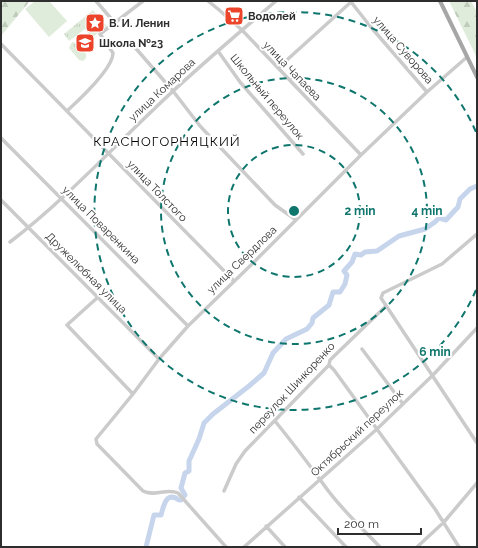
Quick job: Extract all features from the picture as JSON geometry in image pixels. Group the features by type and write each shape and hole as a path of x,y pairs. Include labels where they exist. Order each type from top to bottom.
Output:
{"main road":[{"path":"440,1 477,77"}],"street":[{"path":"96,1 115,23"},
{"path":"67,111 97,80 112,61 113,53 100,34 143,1"},
{"name":"улица Чапаева","path":"208,1 242,30 361,155"},
{"name":"улица Комарова","path":"10,242 29,228 173,91 276,1"},
{"name":"улица Суворова","path":"278,68 351,2 427,92"},
{"name":"улица Толстого","path":"1,44 234,281"},
{"path":"132,44 216,144 275,205 296,220"},
{"name":"Школьный переулок","path":"218,51 240,82 303,154"},
{"name":"улица Свердлова","path":"226,547 182,496 174,492 150,493 143,491 97,444 96,439 133,394 159,359 188,326 361,155 427,92 467,57"},
{"name":"улица Поваренкина","path":"1,138 188,326"},
{"name":"Дружелюбная улица","path":"1,200 159,359"},
{"path":"477,234 442,264 383,293 381,298 477,443"},
{"path":"97,298 67,325 133,394"},
{"name":"переулок Шинкоренко","path":"224,491 236,464 245,451 329,365 330,360 386,306"},
{"name":"Октябрьский переулок","path":"244,547 377,429 433,375 477,328"},
{"path":"362,349 403,404"},
{"path":"329,365 444,522 459,547"},
{"path":"275,421 342,507 380,547"},
{"path":"417,547 444,522 477,483"},
{"path":"299,497 346,547"},
{"path":"266,526 284,547"}],"green space":[{"path":"1,1 30,1 1,36"},
{"path":"35,1 49,1 67,21 49,37 25,9"},
{"path":"449,1 471,1 477,12 477,58"},
{"path":"93,10 107,26 94,36 90,35 85,29 69,41 64,34"},
{"path":"72,42 77,43 86,54 86,58 83,61 79,60 69,48"}],"waterway":[{"path":"146,547 154,515 161,515 168,498 171,497 181,500 185,495 181,488 185,473 189,471 189,461 199,439 204,423 264,373 273,353 286,339 307,329 312,323 313,318 329,305 333,292 340,292 345,284 347,275 344,271 352,262 355,254 361,255 365,252 377,251 399,236 425,229 439,218 446,220 458,207 460,199 470,189 477,186"}],"place":[{"name":"Водолей","path":"234,16"},
{"name":"В. И. Ленин","path":"95,23"},
{"name":"Школа №23","path":"85,43"}],"district":[{"name":"КРАСНОГОРНЯЦКИЙ","path":"167,141"}]}
